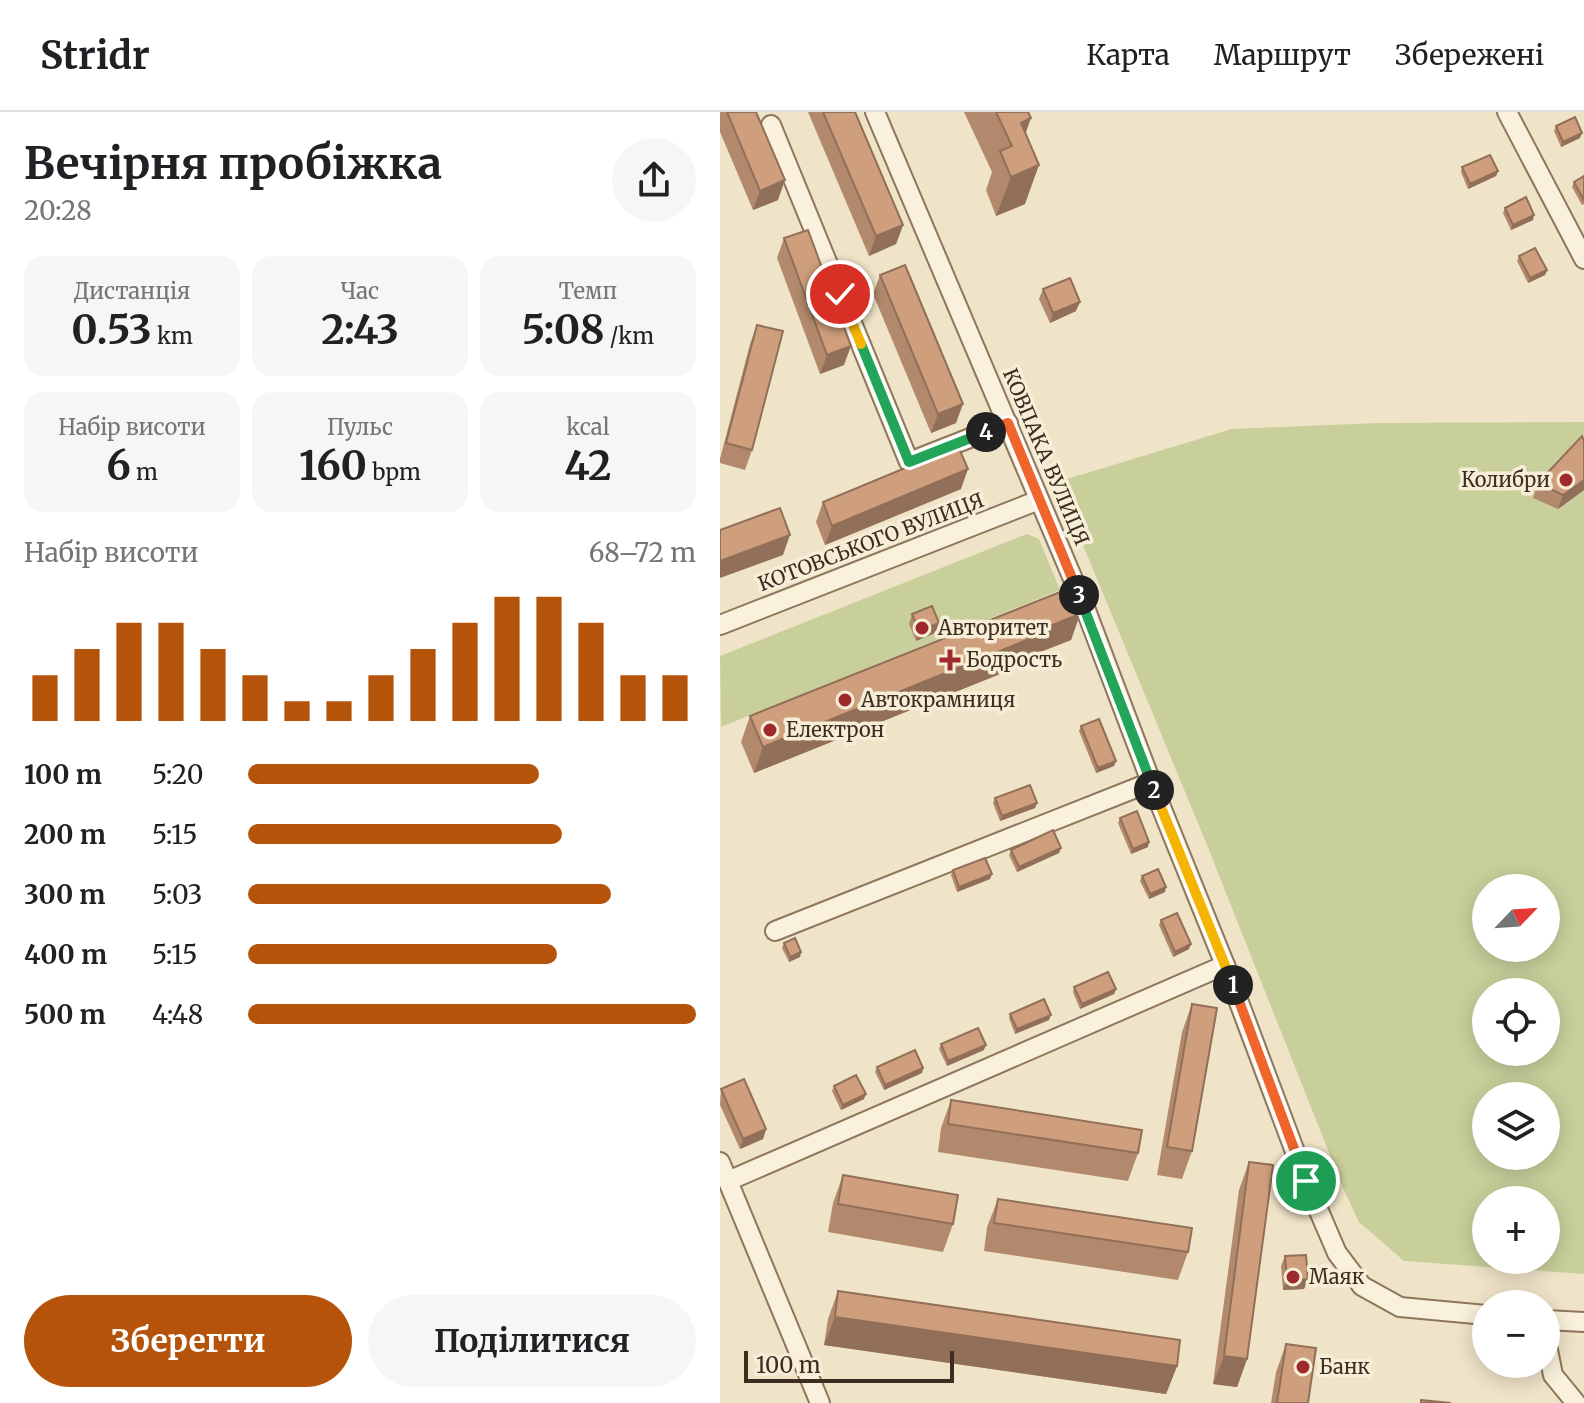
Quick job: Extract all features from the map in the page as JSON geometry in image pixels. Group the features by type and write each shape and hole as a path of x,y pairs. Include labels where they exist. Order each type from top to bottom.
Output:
{"street":[{"name":"КОВПАКА ВУЛИЦЯ","path":"875,112 1084,605 1306,1181 1337,1253 1362,1286 1400,1307 1472,1314"},
{"path":"1507,112 1584,259"},
{"path":"771,125 909,462 1008,423"},
{"name":"КОТОВСЬКОГО ВУЛИЦЯ","path":"720,625 1039,500"},
{"path":"775,931 1151,782"},
{"path":"728,1181 1225,965"},
{"path":"720,1162 820,1403"},
{"path":"1560,1321 1584,1322"},
{"path":"1555,1378 1576,1403"}],"green space":[{"path":"1584,422 1584,1274 1560,1272 1560,1186 1472,1186 1472,1266 1404,1261 1359,1222 1343,1188 1207,845 1057,482 1232,429 1378,423"},
{"path":"1027,534 1039,539 1060,590 721,727 720,656"}],"building":[{"path":"727,112 756,112 785,180 760,191"},
{"path":"823,112 855,112 903,225 876,236"},
{"path":"996,112 1028,112 1031,118 1021,123 1039,165 1011,177 1000,151 1012,146"},
{"path":"1575,117 1582,133 1563,142 1556,126"},
{"path":"1490,155 1498,171 1470,184 1462,167"},
{"path":"1584,176 1584,200 1574,182"},
{"path":"1526,197 1534,215 1513,225 1505,208"},
{"path":"808,230 851,346 827,355 784,238"},
{"path":"1535,248 1547,270 1530,278 1519,256"},
{"path":"905,265 963,404 938,414 880,275"},
{"path":"1070,278 1080,302 1053,313 1043,289"},
{"path":"757,325 783,331 752,450 726,443"},
{"path":"1582,436 1584,480 1563,495 1538,483"},
{"path":"958,446 968,469 832,526 823,502"},
{"path":"780,508 790,535 720,561 720,530"},
{"path":"1070,588 1080,614 1027,635 1029,639 763,747 750,716"},
{"path":"932,606 939,623 919,631 912,614"},
{"path":"1099,719 1116,761 1098,768 1081,726"},
{"path":"1030,785 1037,803 1002,816 995,798"},
{"path":"1137,811 1149,842 1133,849 1120,818"},
{"path":"1053,830 1061,848 1019,867 1011,850"},
{"path":"985,858 992,874 959,887 953,870"},
{"path":"1158,869 1166,887 1150,894 1142,876"},
{"path":"1177,913 1191,944 1175,952 1161,920"},
{"path":"795,938 801,952 790,957 784,943"},
{"path":"1108,972 1116,989 1082,1004 1074,987"},
{"path":"1044,999 1051,1015 1017,1029 1010,1014"},
{"path":"1192,1004 1217,1008 1192,1151 1167,1147"},
{"path":"978,1028 986,1045 948,1061 941,1044"},
{"path":"915,1050 923,1068 885,1085 877,1067"},
{"path":"856,1075 866,1094 843,1105 834,1086"},
{"path":"744,1079 766,1129 743,1139 721,1089"},
{"path":"951,1100 1142,1130 1138,1153 948,1124"},
{"path":"1249,1162 1273,1165 1247,1359 1224,1356"},
{"path":"843,1175 958,1195 953,1224 838,1204"},
{"path":"998,1199 1192,1228 1188,1252 994,1223"},
{"path":"1306,1255 1308,1279 1287,1280 1285,1256"},
{"path":"838,1291 1180,1340 1177,1366 835,1317"},
{"path":"1286,1344 1316,1348 1308,1403 1277,1403"},
{"path":"1421,1400 1451,1403 1421,1403"}],"place":[{"name":"Колибри","path":"1566,480"},
{"name":"Авторитет","path":"922,628"},
{"name":"Бодрость","path":"950,660"},
{"name":"Автокрамниця","path":"845,700"},
{"name":"Електрон","path":"770,730"},
{"name":"Маяк","path":"1293,1277"},
{"name":"Банк","path":"1303,1367"}],"route":[{"path":"840,294 909,462 1008,423 1084,605 1306,1181"}]}
